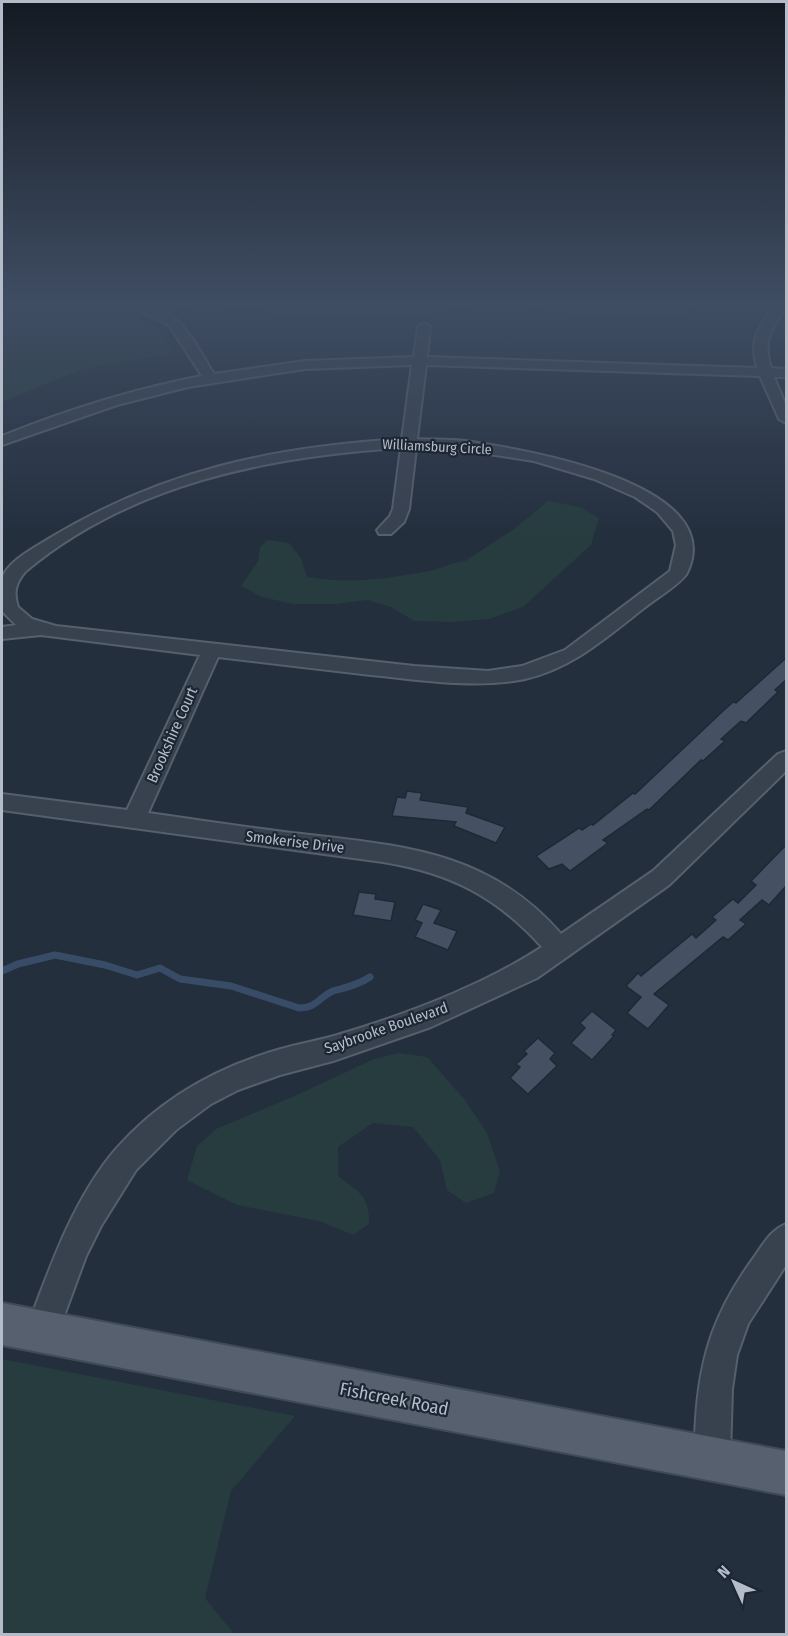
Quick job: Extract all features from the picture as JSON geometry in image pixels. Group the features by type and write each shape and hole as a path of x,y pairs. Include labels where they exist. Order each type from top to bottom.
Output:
{"main road":[{"name":"Fishcreek Road","path":"2,1324 470,1414 712,1456 786,1473"}],"street":[{"path":"2,441 56,419 116,400 200,380"},
{"path":"385,530 398,518 401,509 418,380"},
{"path":"770,380 786,419"},
{"name":"Williamsburg Circle","path":"410,443 469,446 536,457 600,476 641,494 663,509 681,530 685,545 678,573 572,654 545,666 510,675 464,678 90,637 39,629 17,618 6,603 8,583 23,564 57,540 100,516 150,493 207,472 304,451 410,443"},
{"path":"2,574 23,564"},
{"path":"2,633 39,629"},
{"name":"Brookshire Court","path":"134,820 212,649"},
{"name":"Saybrooke Boulevard","path":"42,1330 73,1249 90,1215 126,1160 166,1120 201,1095 230,1080 280,1062 333,1049 422,1019 528,970 661,878 786,759"},
{"name":"Smokerise Drive","path":"2,802 354,849 438,864 463,873 498,892 526,914 559,950"},
{"path":"712,1456 715,1401 723,1346 729,1326 786,1239"}],"green space":[{"path":"2,380 54,380 2,402"},
{"path":"548,501 580,507 599,518 591,545 523,607 489,619 452,622 414,621 391,607 367,600 336,604 293,604 262,597 241,586 258,561 260,547 267,540 289,543 301,558 307,577 368,580 398,576 434,570 465,561 514,529"},
{"path":"399,1053 427,1057 465,1100 487,1133 500,1171 494,1193 466,1203 447,1190 440,1160 413,1127 373,1123 338,1147 338,1176 362,1196 368,1207 369,1224 353,1235 319,1221 237,1205 187,1180 197,1146 216,1129 374,1059"},
{"path":"2,1359 295,1416 231,1491 205,1598 234,1634 2,1634"}],"building":[{"path":"786,658 786,680 775,690 778,692 746,723 741,721 721,739 725,741 703,761 701,760 649,810 647,809 603,840 608,843 570,871 562,864 549,869 536,856 579,828 582,830 593,825 633,793 635,794 723,711 733,702 736,703"},
{"path":"407,791 422,793 420,800 468,807 466,813 505,827 496,843 454,826 456,822 392,816 397,797 405,798"},
{"path":"786,845 786,886 769,905 762,900 740,920 746,924 728,940 723,937 654,994 669,1005 648,1029 627,1013 641,997 626,986 638,973 641,976 692,934 696,938 716,920 712,917 733,899 738,903 756,885 751,881"},
{"path":"359,892 376,894 375,899 395,902 391,921 353,915"},
{"path":"423,904 441,910 434,923 457,931 448,950 415,937 422,923 415,920"},
{"path":"592,1011 616,1030 612,1035 614,1036 592,1060 571,1043 585,1028 580,1023"},
{"path":"538,1038 555,1053 550,1059 557,1066 528,1094 510,1078 520,1067 516,1064 527,1054 524,1051"}],"waterway":[{"path":"2,971 18,964 55,955 105,965 137,975 160,968 180,979 231,986 299,1008 310,1006 333,991 357,984 370,977"}]}
